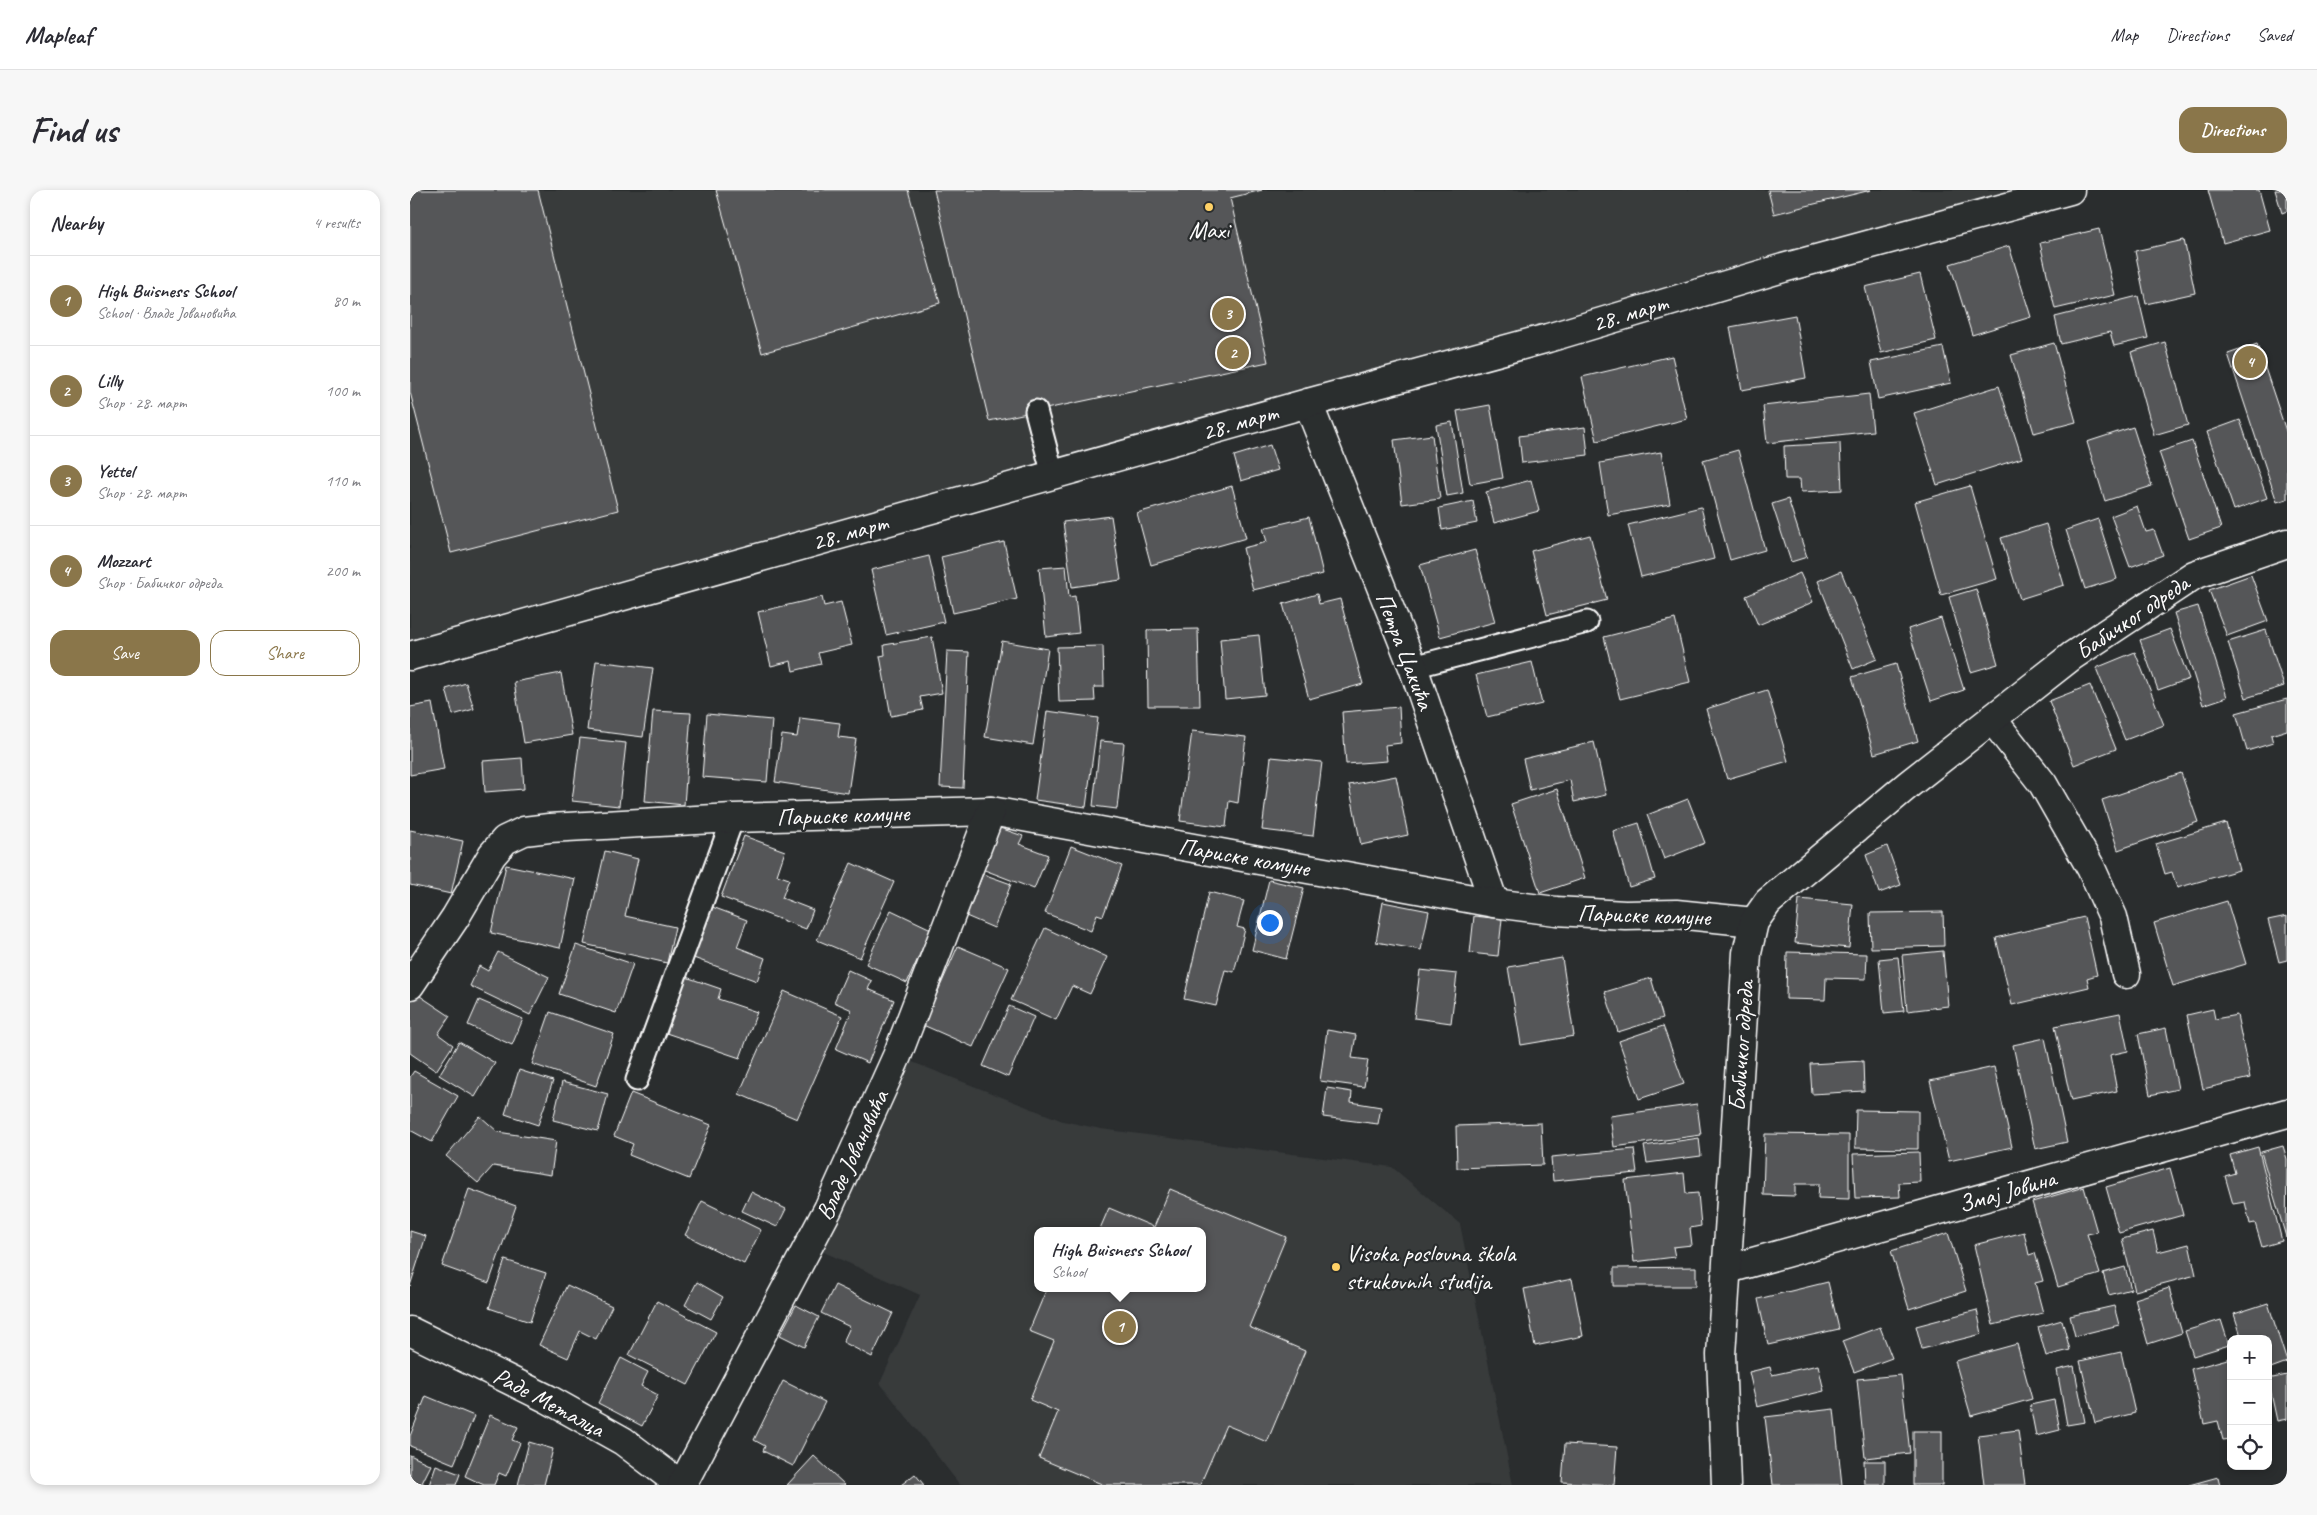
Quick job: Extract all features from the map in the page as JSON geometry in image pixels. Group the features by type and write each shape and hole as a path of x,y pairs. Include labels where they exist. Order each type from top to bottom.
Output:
{"street":[{"name":"28. март","path":"410,656 1308,403 1548,338 1783,268 2070,190"},
{"name":"Петра Цакића","path":"1308,403 1413,667 1494,903"},
{"name":"Бабичког одреда","path":"1726,1485 1722,1355 1746,963 1754,922 1768,902 1909,784 2072,656 2194,575 2287,544"},
{"path":"1992,719 2043,784 2091,868 2113,917 2126,974"},
{"name":"Париске комуне","path":"410,985 455,918 492,855 505,840 524,832 549,828 733,818 991,811 1494,903 1556,911 1625,915 1676,914 1754,922"},
{"name":"Владе Јовановића","path":"681,1485 828,1209 897,1056 991,811"},
{"name":"Змај Јовина","path":"1728,1269 2287,1113"},
{"name":"Раде Металца","path":"410,1331 548,1400 623,1441 681,1485"}],"lane":[{"path":"1036,411 1053,475"},
{"path":"1413,667 1587,622"},
{"path":"638,1080 733,818"}],"shaded area":[{"path":"410,190 2070,190 410,656"},
{"name":"Visoka poslovna škola strukovnih studija","path":"897,1056 1063,1121 1101,1129 1392,1167 1460,1224 1513,1485 960,1485 880,1383 920,1295 810,1246"}],"building":[{"path":"410,190 538,190 618,510 451,553 410,392"},
{"path":"716,190 908,190 940,303 762,353"},
{"path":"934,190 1262,190 1230,198 1268,362 989,421"},
{"path":"1768,190 1871,190 1774,214"},
{"path":"2208,190 2259,190 2270,230 2223,243"},
{"path":"2275,190 2287,190 2287,211 2282,213"},
{"path":"2099,229 2115,295 2055,309 2040,243"},
{"path":"2184,240 2195,293 2146,304 2135,251"},
{"path":"2009,246 2031,317 1972,335 1950,264"},
{"path":"1920,274 1936,340 1881,353 1865,287"},
{"path":"2138,296 2148,338 2114,346 2110,332 2061,344 2055,317"},
{"path":"1795,315 1806,378 1742,390 1730,327"},
{"path":"2165,342 2188,425 2154,435 2131,352"},
{"path":"2054,343 2076,422 2034,433 2011,355"},
{"path":"2257,344 2287,434 2287,499 2277,502 2228,354"},
{"path":"1943,347 1951,383 1878,399 1871,362"},
{"path":"1672,356 1687,419 1597,441 1582,377"},
{"path":"1999,386 2022,458 1937,485 1914,413"},
{"path":"1869,394 1873,431 1767,443 1763,406"},
{"path":"1490,405 1503,478 1470,484 1457,411"},
{"path":"2240,420 2267,498 2234,510 2207,432"},
{"path":"1452,422 1463,493 1447,496 1436,425"},
{"path":"1585,427 1588,455 1522,463 1519,436"},
{"path":"2133,427 2152,486 2105,501 2087,442"},
{"path":"1432,435 1440,499 1402,504 1394,440"},
{"path":"2192,441 2221,528 2189,539 2159,452"},
{"path":"1840,443 1842,490 1801,492 1800,479 1785,479 1784,446"},
{"path":"1270,445 1278,470 1241,481 1234,456"},
{"path":"1738,450 1765,550 1730,560 1703,460"},
{"path":"1661,452 1670,504 1608,515 1600,463"},
{"path":"1531,480 1539,511 1494,523 1486,492"},
{"path":"1232,486 1246,538 1151,565 1137,513"},
{"path":"1970,486 1997,579 1941,595 1915,502"},
{"path":"1788,499 1807,557 1791,562 1772,504"},
{"path":"1473,501 1477,523 1442,530 1439,508"},
{"path":"2137,506 2146,532 2154,530 2163,555 2130,567 2111,516"},
{"path":"1701,507 1714,559 1641,577 1628,525"},
{"path":"1111,516 1121,580 1072,587 1063,522"},
{"path":"1309,517 1323,574 1253,590 1243,548 1267,542 1263,528"},
{"path":"2098,519 2117,579 2085,589 2066,530"},
{"path":"2046,524 2064,585 2020,599 2001,538"},
{"path":"1590,535 1607,600 1547,615 1531,551"},
{"path":"1004,542 1017,599 953,613 941,557"},
{"path":"1475,550 1495,622 1440,637 1420,565"},
{"path":"929,556 944,622 886,635 871,570"},
{"path":"1066,566 1069,597 1075,596 1079,633 1046,637 1039,568"},
{"path":"1841,571 1877,659 1853,669 1818,581"},
{"path":"1800,573 1813,602 1758,625 1746,596"},
{"path":"2251,575 2268,621 2227,636 2209,590"},
{"path":"1976,589 1998,664 1971,672 1949,597"},
{"path":"1317,594 1319,604 1340,599 1363,684 1309,699 1283,604"},
{"path":"822,597 824,606 841,602 852,645 818,653 821,664 793,671 791,661 771,666 758,612"},
{"path":"2198,606 2227,697 2203,705 2174,613"},
{"path":"1941,618 1964,690 1931,701 1908,629"},
{"path":"1675,619 1690,682 1620,699 1604,637"},
{"path":"1198,629 1200,706 1148,706 1147,630"},
{"path":"2170,629 2189,679 2158,690 2140,640"},
{"path":"2266,630 2284,686 2246,698 2228,642"},
{"path":"1259,635 1265,695 1225,699 1220,639"},
{"path":"932,637 942,693 920,697 923,710 891,716 880,656 885,655 884,645"},
{"path":"1002,641 1048,649 1033,745 985,737"},
{"path":"1103,646 1104,687 1094,687 1095,701 1059,702 1057,647"},
{"path":"947,651 969,652 963,788 940,787"},
{"path":"2135,652 2164,725 2125,740 2096,668"},
{"path":"596,661 653,668 643,737 587,730"},
{"path":"1532,662 1542,704 1487,717 1476,675"},
{"path":"1896,664 1918,741 1874,754 1852,677"},
{"path":"561,673 572,735 524,743 514,682"},
{"path":"466,683 474,709 453,715 446,689"},
{"path":"2090,685 2116,749 2074,765 2049,701"},
{"path":"1767,690 1788,761 1727,779 1706,709"},
{"path":"2287,699 2287,730 2271,735 2273,743 2247,751 2236,713"},
{"path":"432,703 444,769 410,775 410,707"},
{"path":"1399,707 1401,743 1385,745 1387,761 1346,764 1342,712"},
{"path":"653,711 691,713 684,805 645,801"},
{"path":"1047,711 1098,718 1086,807 1035,800"},
{"path":"707,714 772,720 767,782 702,777"},
{"path":"800,718 840,723 838,737 856,739 848,793 775,782 782,735 797,737"},
{"path":"1192,731 1246,737 1238,803 1229,801 1226,827 1180,821"},
{"path":"580,738 626,743 619,806 572,801"},
{"path":"1100,741 1124,743 1117,809 1093,806"},
{"path":"1594,742 1606,795 1574,802 1570,780 1530,790 1523,759"},
{"path":"1271,757 1322,762 1313,836 1262,830"},
{"path":"522,758 524,789 485,792 483,761"},
{"path":"2181,773 2198,822 2118,850 2102,800"},
{"path":"1396,776 1408,835 1361,845 1349,785"},
{"path":"1557,789 1585,878 1540,893 1511,804"},
{"path":"1688,799 1705,843 1664,859 1647,815"},
{"path":"1639,823 1655,879 1629,887 1613,831"},
{"path":"2226,823 2239,870 2177,888 2172,872 2165,874 2156,844"},
{"path":"997,827 1023,836 1019,844 1048,855 1034,889 982,869"},
{"path":"410,830 463,841 451,894 410,885"},
{"path":"744,836 785,851 777,875 789,879 782,898 813,910 806,929 721,897"},
{"path":"1071,846 1122,866 1103,916 1097,914 1091,931 1045,913"},
{"path":"1887,846 1901,885 1879,893 1866,855"},
{"path":"605,851 638,859 625,916 675,927 667,963 584,944"},
{"path":"851,863 894,882 860,958 817,940"},
{"path":"506,865 575,879 560,948 491,933"},
{"path":"983,874 1011,884 994,928 966,916"},
{"path":"1269,880 1304,888 1286,959 1252,950"},
{"path":"1209,892 1244,901 1237,927 1245,929 1234,972 1225,970 1216,1006 1184,999"},
{"path":"1799,899 1853,904 1849,948 1795,943"},
{"path":"2227,901 2246,964 2173,986 2154,923"},
{"path":"1383,902 1429,911 1421,950 1376,942"},
{"path":"707,905 747,920 737,947 765,958 757,981 688,956"},
{"path":"891,910 931,929 907,983 866,964"},
{"path":"1943,912 1944,946 1871,948 1870,913"},
{"path":"1474,916 1502,919 1498,956 1470,953"},
{"path":"2287,916 2287,960 2279,962 2268,920"},
{"path":"2084,917 2097,975 2087,978 2089,987 2012,1005 1996,938"},
{"path":"1045,928 1107,957 1090,994 1072,986 1056,1020 1011,1000"},
{"path":"576,945 633,964 616,1013 559,994"},
{"path":"958,946 1009,968 973,1047 923,1025"},
{"path":"1943,951 1948,1006 1907,1011 1902,955"},
{"path":"498,952 549,977 530,1015 470,986 479,966 488,971"},
{"path":"1787,952 1867,954 1866,979 1826,978 1825,1000 1786,999"},
{"path":"1898,957 1904,1011 1884,1013 1879,959"},
{"path":"1562,958 1574,1036 1521,1045 1508,967"},
{"path":"848,970 872,981 868,989 894,1000 868,1063 836,1049 852,1010 834,1002"},
{"path":"1420,970 1457,974 1451,1023 1414,1018"},
{"path":"686,977 721,989 718,999 757,1012 740,1058 666,1033"},
{"path":"1651,978 1663,1018 1618,1032 1605,992"},
{"path":"784,991 842,1016 797,1119 739,1094"},
{"path":"414,992 450,1016 438,1034 453,1045 436,1071 410,1053 410,999"},
{"path":"479,1000 523,1019 512,1045 468,1025"},
{"path":"1009,1006 1034,1017 1008,1077 983,1066"},
{"path":"2213,1009 2215,1019 2237,1015 2250,1078 2203,1089 2187,1015"},
{"path":"550,1012 614,1034 596,1086 532,1064"},
{"path":"2120,1013 2128,1051 2110,1055 2117,1091 2071,1101 2055,1026"},
{"path":"1663,1026 1684,1084 1639,1099 1619,1041"},
{"path":"2166,1028 2178,1089 2150,1095 2138,1034"},
{"path":"1327,1030 1356,1035 1352,1058 1368,1060 1364,1087 1320,1081"},
{"path":"2045,1038 2067,1142 2035,1149 2013,1045"},
{"path":"459,1042 495,1063 475,1097 439,1075"},
{"path":"1863,1061 1864,1091 1812,1094 1810,1064"},
{"path":"1994,1067 2012,1147 1949,1161 1930,1081"},
{"path":"519,1070 553,1081 538,1125 505,1114"},
{"path":"414,1071 458,1096 432,1142 410,1130 410,1077"},
{"path":"562,1082 608,1094 598,1131 553,1120"},
{"path":"1327,1088 1352,1092 1351,1102 1381,1107 1378,1124 1323,1117"},
{"path":"631,1093 711,1125 689,1179 629,1155 633,1144 614,1136"},
{"path":"1697,1104 1701,1135 1614,1147 1610,1116"},
{"path":"1856,1110 1918,1111 1918,1149 1855,1148"},
{"path":"480,1116 498,1132 556,1141 551,1175 493,1166 478,1183 446,1156"},
{"path":"1541,1123 1543,1165 1457,1168 1456,1126"},
{"path":"1765,1134 1849,1135 1849,1199 1818,1198 1819,1184 1795,1184 1795,1196 1763,1195"},
{"path":"1699,1138 1701,1156 1647,1163 1644,1146"},
{"path":"2283,1146 2287,1159 2286,1237 2261,1152"},
{"path":"2258,1147 2282,1241 2262,1247 2255,1223 2250,1224 2245,1202 2233,1204 2225,1176 2235,1173 2230,1155"},
{"path":"1634,1149 1637,1173 1553,1181 1551,1157"},
{"path":"1919,1152 1920,1182 1899,1183 1900,1197 1855,1198 1853,1154"},
{"path":"2170,1168 2183,1215 2119,1233 2106,1187"},
{"path":"1684,1173 1686,1194 1698,1193 1701,1226 1690,1228 1692,1245 1673,1247 1675,1257 1634,1262 1625,1180"},
{"path":"2084,1187 2097,1232 2087,1234 2100,1274 2058,1287 2032,1202"},
{"path":"469,1189 516,1206 489,1283 442,1266"},
{"path":"1170,1189 1286,1237 1249,1327 1305,1351 1267,1442 1226,1425 1200,1485 1104,1485 1039,1458 1058,1412 1030,1400 1054,1341 1029,1331 1045,1292 1206,1292 1206,1227 1154,1227"},
{"path":"751,1192 786,1209 777,1227 742,1211"},
{"path":"702,1201 761,1230 744,1264 685,1235"},
{"path":"1109,1208 1154,1227 1101,1227"},
{"path":"410,1231 426,1236 410,1286"},
{"path":"2153,1231 2158,1252 2189,1244 2196,1275 2135,1291 2122,1239"},
{"path":"2024,1232 2029,1255 2035,1253 2043,1281 2035,1283 2043,1313 1993,1325 1974,1245"},
{"path":"1948,1233 1966,1291 1909,1309 1891,1251"},
{"path":"505,1260 546,1273 530,1322 489,1308"},
{"path":"1696,1267 1696,1286 1614,1286 1614,1268"},
{"path":"2125,1267 2131,1289 2109,1295 2103,1273"},
{"path":"1572,1279 1583,1336 1535,1346 1524,1289"},
{"path":"697,1282 723,1297 711,1319 685,1305"},
{"path":"1828,1282 1839,1329 1768,1345 1758,1299"},
{"path":"567,1285 612,1306 596,1339 580,1331 568,1358 539,1345"},
{"path":"835,1285 893,1313 872,1357 843,1342 850,1327 821,1313"},
{"path":"2169,1288 2182,1333 2148,1344 2135,1299"},
{"path":"657,1301 716,1332 688,1385 629,1355"},
{"path":"2268,1303 2287,1362 2272,1368 2272,1335 2241,1335 2234,1314"},
{"path":"796,1305 819,1317 804,1347 780,1335"},
{"path":"2114,1306 2119,1325 2075,1336 2070,1316"},
{"path":"1977,1310 1982,1334 1922,1349 1916,1326"},
{"path":"2062,1320 2070,1350 2046,1356 2038,1327"},
{"path":"2221,1320 2227,1339 2227,1346 2193,1356 2185,1331"},
{"path":"1880,1327 1892,1358 1854,1372 1842,1341"},
{"path":"2017,1344 2032,1399 1971,1416 1955,1361"},
{"path":"2121,1352 2135,1413 2095,1423 2080,1361"},
{"path":"621,1358 648,1372 641,1386 658,1395 642,1426 598,1403"},
{"path":"2227,1359 2227,1440 2223,1440 2218,1421 2204,1424 2191,1369"},
{"path":"1818,1365 1824,1391 1757,1407 1749,1372 1770,1367 1772,1375"},
{"path":"2074,1366 2085,1422 2067,1425 2057,1370"},
{"path":"1901,1375 1910,1453 1865,1458 1857,1379"},
{"path":"2287,1375 2287,1419 2277,1421 2272,1398 2272,1378"},
{"path":"783,1381 825,1402 793,1466 763,1451 765,1446 754,1440"},
{"path":"426,1396 474,1416 454,1464 410,1446 410,1436"},
{"path":"2054,1400 2060,1430 2036,1436 2030,1405"},
{"path":"1834,1409 1842,1485 1773,1485 1765,1417"},
{"path":"490,1415 518,1427 512,1440 520,1443 506,1476 499,1473 494,1485 484,1485 465,1476"},
{"path":"2018,1430 2025,1485 1984,1485 1978,1435"},
{"path":"1913,1431 1942,1431 1942,1485 1913,1485"},
{"path":"529,1442 553,1449 544,1485 518,1485"},
{"path":"1565,1444 1617,1447 1614,1485 1562,1482"},
{"path":"410,1455 431,1465 421,1485 410,1485"},
{"path":"814,1456 845,1485 787,1485"},
{"path":"1864,1461 1885,1461 1885,1485 1865,1485"},
{"path":"436,1465 460,1474 456,1485 429,1485"},
{"path":"915,1474 924,1485 901,1485"},
{"path":"2218,1477 2220,1485 2189,1485"}],"place":[{"name":"Maxi","path":"1209,207"},
{"name":"Yettel","path":"1228,314"},
{"name":"Lilly","path":"1233,353"},
{"name":"Mozzart","path":"2250,362"},
{"name":"Visoka poslovna škola strukovnih studija","path":"1336,1267"},
{"name":"High Buisness School","path":"1120,1327"}]}
